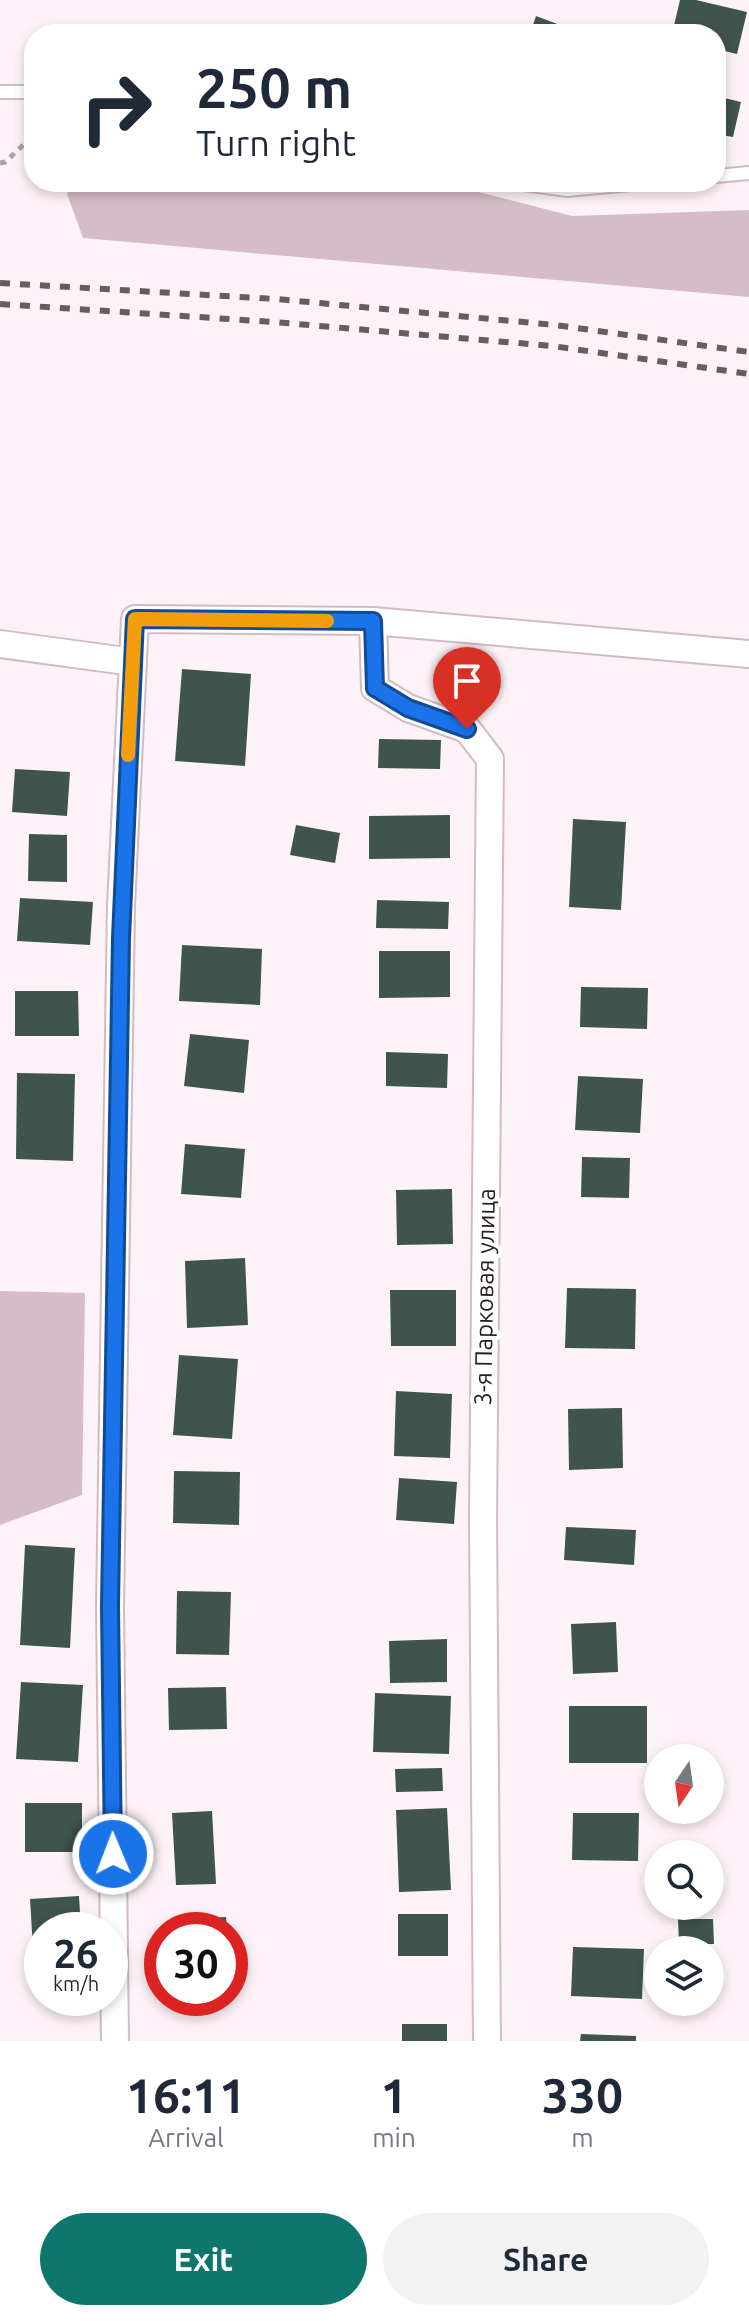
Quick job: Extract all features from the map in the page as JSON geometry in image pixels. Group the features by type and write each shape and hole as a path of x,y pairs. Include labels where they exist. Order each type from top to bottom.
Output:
{"street":[{"path":"115,2041 110,1574 121,922 135,619 373,621 749,654"},
{"name":"3-я Парковая улица","path":"373,621 375,688 408,708 467,729 490,759 483,1519 487,2041"},
{"path":"0,644 133,662"}],"lane":[{"path":"0,92 24,92"},
{"path":"726,175 749,173"}],"path":[{"path":"0,163 24,144"}],"shaded area":[{"path":"479,192 572,216 749,210 749,297 83,238 67,194"},
{"path":"0,1291 85,1293 82,1495 0,1525"}],"building":[{"path":"680,0 696,0 747,12 737,54 726,51 726,24 674,24"},
{"path":"536,16 557,24 533,24"},
{"path":"726,98 741,102 733,137 726,136"},
{"path":"182,669 251,674 245,766 175,761"},
{"path":"379,739 441,740 440,769 378,768"},
{"path":"15,769 70,772 67,816 12,812"},
{"path":"450,815 450,858 369,859 369,816"},
{"path":"573,819 626,822 621,910 569,907"},
{"path":"296,825 340,833 335,863 290,855"},
{"path":"29,834 67,835 67,882 28,881"},
{"path":"20,898 93,902 90,945 17,941"},
{"path":"377,900 449,902 448,929 376,928"},
{"path":"182,945 262,949 260,1005 179,1001"},
{"path":"379,951 450,951 450,997 379,998"},
{"path":"581,987 648,988 647,1029 580,1027"},
{"path":"15,991 78,991 79,1036 15,1036"},
{"path":"190,1034 249,1040 244,1093 184,1086"},
{"path":"386,1052 448,1054 447,1088 386,1086"},
{"path":"17,1073 75,1074 73,1161 16,1159"},
{"path":"578,1076 643,1079 640,1133 575,1130"},
{"path":"185,1144 245,1149 241,1198 181,1194"},
{"path":"582,1157 630,1158 629,1198 581,1197"},
{"path":"452,1189 453,1244 397,1245 396,1190"},
{"path":"245,1258 248,1325 187,1328 185,1261"},
{"path":"567,1288 636,1289 635,1349 565,1348"},
{"path":"390,1290 456,1290 456,1346 391,1346"},
{"path":"179,1355 238,1359 232,1439 173,1435"},
{"path":"396,1391 452,1394 450,1458 394,1456"},
{"path":"622,1408 623,1468 569,1470 568,1409"},
{"path":"174,1471 240,1472 239,1525 173,1523"},
{"path":"399,1478 457,1482 454,1524 396,1520"},
{"path":"566,1527 636,1530 634,1565 564,1560"},
{"path":"25,1545 75,1548 70,1648 20,1645"},
{"path":"177,1591 231,1592 229,1655 176,1654"},
{"path":"616,1622 618,1672 573,1674 571,1624"},
{"path":"447,1639 447,1682 390,1683 389,1641"},
{"path":"21,1682 83,1685 78,1762 16,1759"},
{"path":"226,1687 227,1729 169,1730 168,1688"},
{"path":"375,1693 451,1696 449,1754 373,1752"},
{"path":"569,1706 647,1706 644,1763 569,1763"},
{"path":"442,1768 443,1791 396,1792 395,1769"},
{"path":"25,1803 82,1803 82,1852 25,1852"},
{"path":"447,1808 451,1890 399,1892 396,1810"},
{"path":"212,1811 216,1884 176,1885 172,1813"},
{"path":"573,1813 639,1813 638,1861 572,1860"},
{"path":"79,1896 80,1912 31,1912 30,1899"},
{"path":"398,1914 448,1914 448,1956 398,1956"},
{"path":"678,1920 713,1920 714,1936 679,1936"},
{"path":"573,1947 644,1949 642,1999 571,1996"},
{"path":"402,2024 447,2024 447,2041 402,2041"},
{"path":"581,2034 636,2036 636,2041 580,2041"}],"railway":[{"path":"0,283 276,299 555,325 749,352"},
{"path":"0,304 274,322 552,346 749,374"}],"slow traffic":[{"path":"128,755 135,619 327,621"}],"route":[{"path":"113,1854 110,1606 121,906 135,619 373,621 375,688 408,708 467,729"}]}
